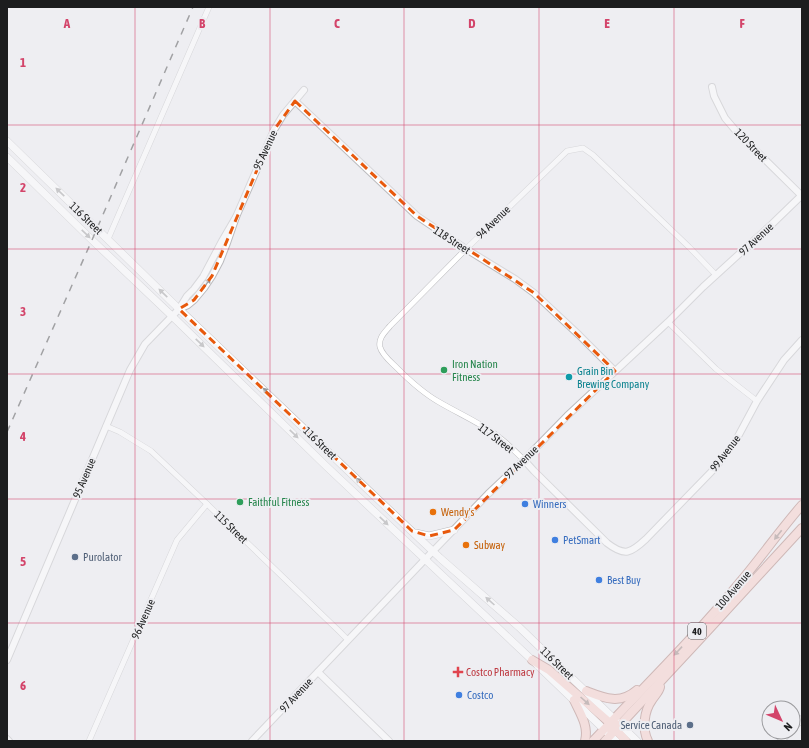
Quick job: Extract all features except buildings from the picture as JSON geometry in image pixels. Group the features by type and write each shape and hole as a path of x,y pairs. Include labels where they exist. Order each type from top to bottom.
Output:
{"main road":[{"name":"116 Street","path":"7,140 179,309 433,551 520,627 586,691 612,721"},
{"name":"116 Street","path":"7,158 326,466 604,729"},
{"name":"100 Avenue","path":"593,741 742,580 802,505"},
{"name":"100 Avenue","path":"614,735 661,680 802,528"},
{"path":"412,531 424,536 429,536 454,530"},
{"path":"532,660 549,670 612,721 614,735"},
{"path":"586,691 606,699 623,698 633,693 651,680"},
{"path":"648,741 645,731 646,713 650,702 660,690 661,680"},
{"path":"574,700 586,726 587,733 585,741"},
{"path":"604,729 626,741"},
{"path":"614,735 637,741"}],"street":[{"path":"108,239 209,7"},
{"name":"120 Street","path":"712,87 714,96 725,118 736,131 802,195"},
{"name":"95 Avenue","path":"7,660 130,370 145,344 179,309 187,296 203,277 236,217 274,130 283,115 304,90"},
{"name":"118 Street","path":"295,101 417,216 466,249 515,279 534,293 615,371"},
{"name":"94 Avenue","path":"379,343 382,335 390,326 466,249 567,151 582,148 598,160 689,247 716,275"},
{"path":"7,158 16,150"},
{"name":"97 Avenue","path":"252,741 488,494 567,416 802,195"},
{"path":"668,322 716,369 757,401"},
{"name":"99 Avenue","path":"629,552 638,547 715,468 735,442 757,401 784,360 802,340"},
{"name":"117 Street","path":"379,343 382,352 388,360 425,393 438,402 491,431 506,442 608,543 620,552 629,552"},
{"name":"115 Street","path":"106,426 120,432 151,451 348,640"},
{"name":"96 Avenue","path":"90,741 177,540 207,504"},
{"path":"318,672 389,741"}],"highlighted area":[{"path":"295,101 417,216 534,293 615,371 454,530 429,536 412,531 179,309 194,300 212,276 274,130"}],"railway":[{"path":"7,432 193,7"}],"place":[{"name":"Iron Nation Fitness","path":"444,370"},
{"name":"Grain Bin Brewing Company","path":"569,377"},
{"name":"Faithful Fitness","path":"240,502"},
{"name":"Winners","path":"525,504"},
{"name":"Wendy's","path":"433,512"},
{"name":"PetSmart","path":"555,540"},
{"name":"Subway","path":"466,545"},
{"name":"Purolator","path":"75,557"},
{"name":"Best Buy","path":"599,580"},
{"name":"Costco Pharmacy","path":"458,672"},
{"name":"Costco","path":"459,695"},
{"name":"Service Canada","path":"690,725"}]}
